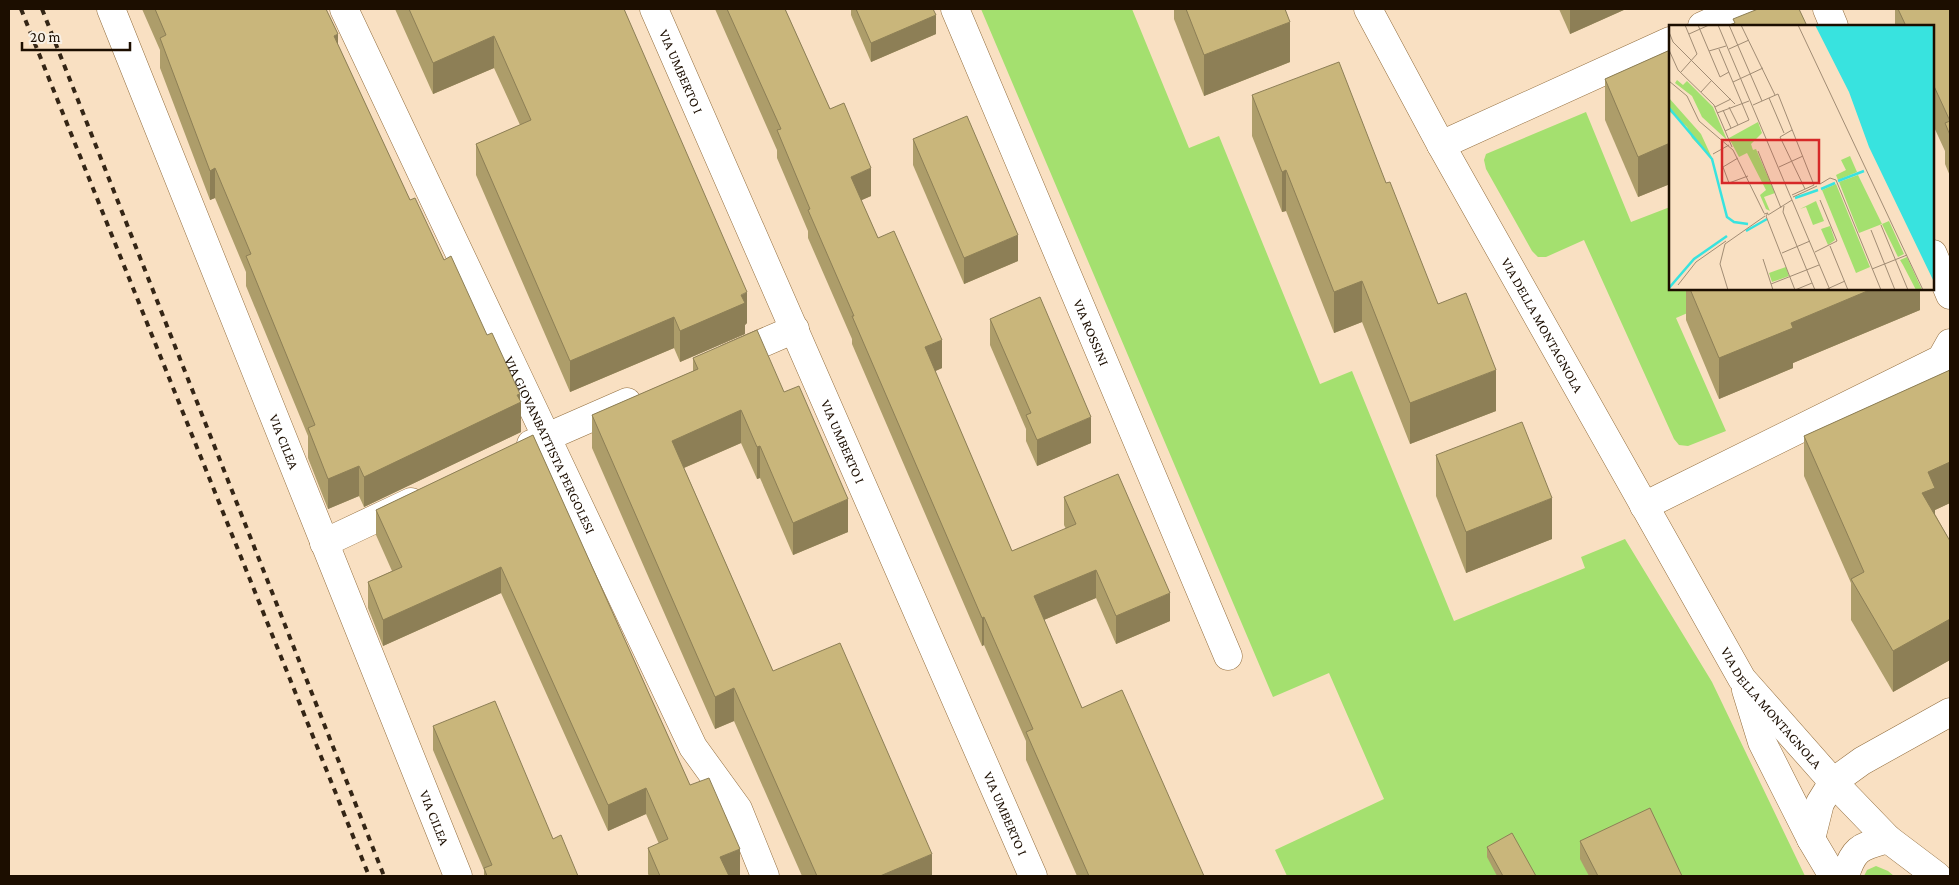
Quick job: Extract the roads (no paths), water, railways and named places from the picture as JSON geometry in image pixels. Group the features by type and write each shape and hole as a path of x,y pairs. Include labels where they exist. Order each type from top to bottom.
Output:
{"street":[{"name":"VIA CILEA","path":"110,9 458,876"},
{"name":"VIA GIOVANBATTISTA PERGOLESI","path":"344,9 693,747 738,809 765,876"},
{"name":"VIA UMBERTO I","path":"654,9 796,330 1033,876"},
{"name":"VIA ROSSINI","path":"955,9 1228,656"},
{"name":"VIA DELLA MONTAGNOLA","path":"1368,9 1441,145 1742,679 1833,782 1888,839 1936,876"},
{"path":"1704,25 1740,9"},
{"path":"1827,9 1834,25"},
{"path":"1441,145 1669,41"},
{"path":"1934,256 1950,295"},
{"path":"709,366 796,330"},
{"path":"1644,506 1941,359 1950,343"},
{"path":"511,454 646,394"},
{"path":"324,543 431,492"},
{"path":"1742,679 1762,742 1811,839 1833,876"},
{"path":"1811,839 1820,803 1833,782 1862,761 1950,712"},
{"path":"1845,876 1850,860 1862,847 1888,839"}],"railway":[{"path":"21,9 369,876"},
{"path":"42,9 384,876"}]}
